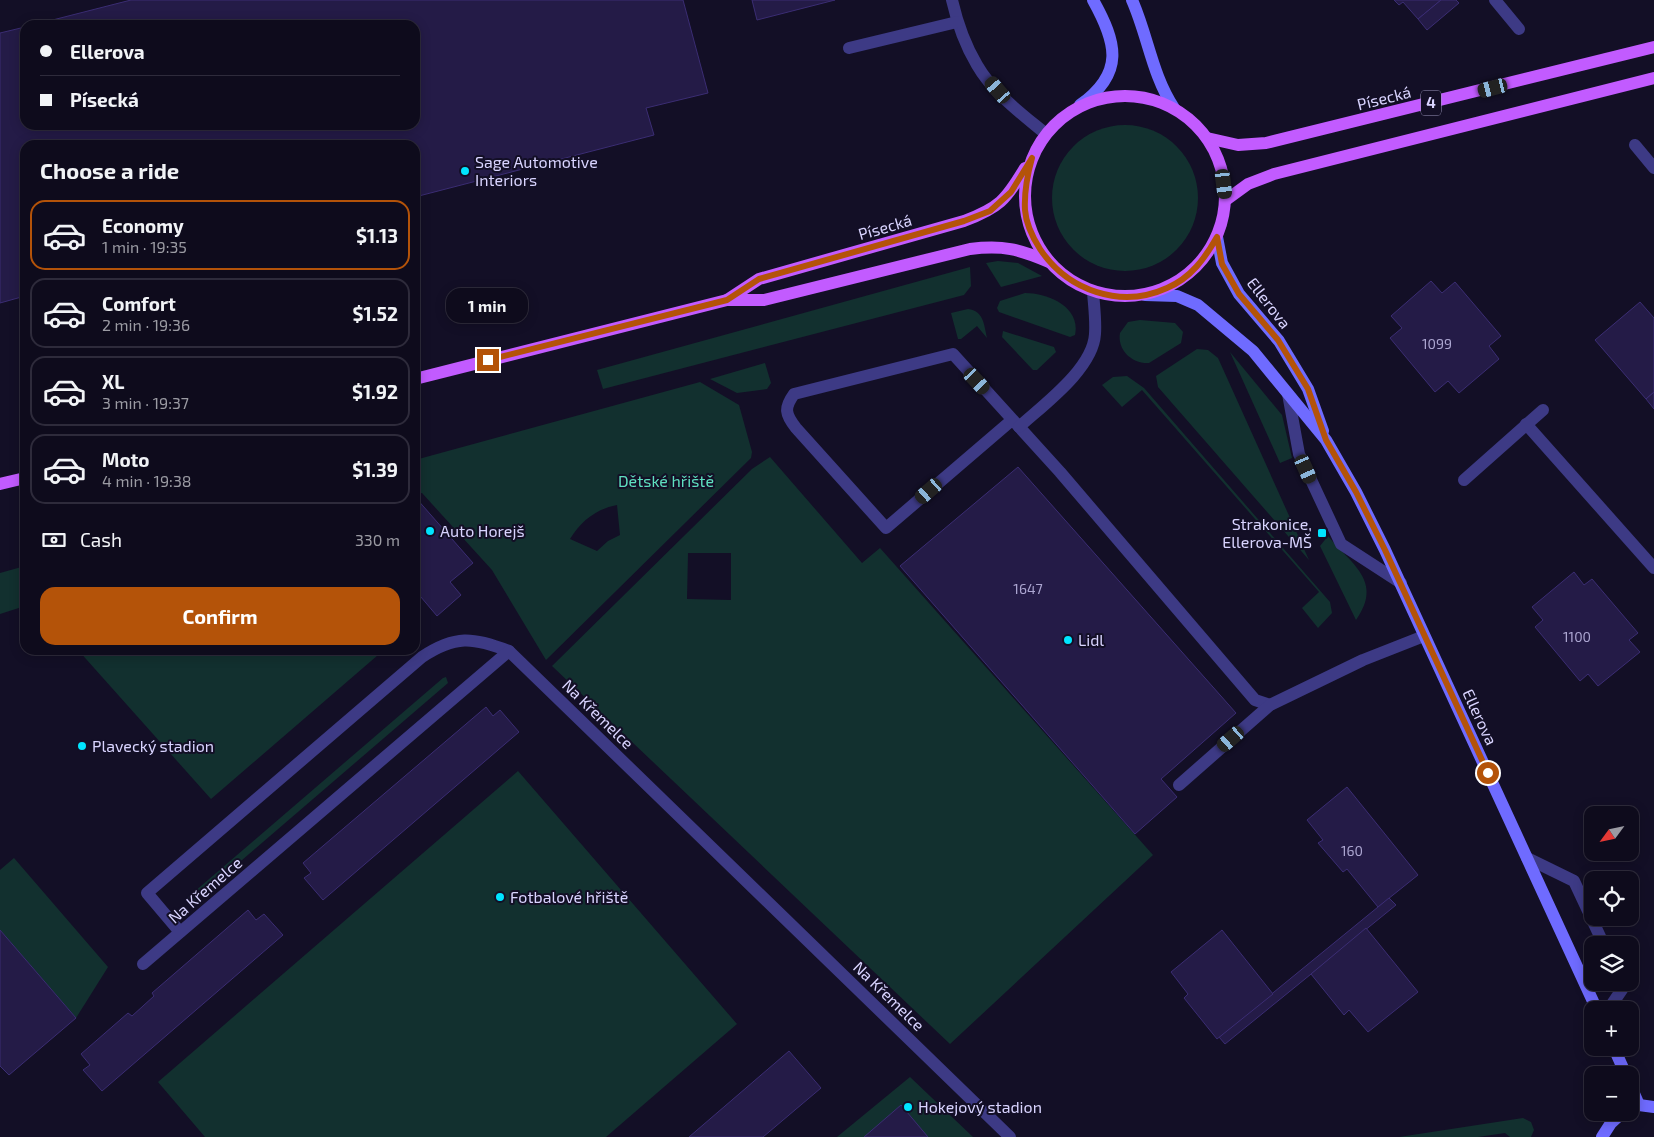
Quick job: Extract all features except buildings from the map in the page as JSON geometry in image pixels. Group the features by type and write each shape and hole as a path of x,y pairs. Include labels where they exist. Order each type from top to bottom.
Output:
{"main road":[{"name":"Písecká","path":"1207,138 1238,145 1266,143 1654,47"},
{"name":"4","path":"1226,200 1248,184 1274,174 1654,78"},
{"path":"1127,96 1151,99 1174,108 1192,121 1207,138 1222,168 1226,200 1223,219 1217,237 1205,258 1188,276 1168,288 1144,296 1119,297 1093,292 1069,280 1049,262 1034,239 1025,212 1025,185 1032,158 1046,134 1062,118 1080,106 1104,98 1127,96"},
{"name":"Písecká","path":"727,300 759,279 964,221 990,211 1011,192 1032,158"},
{"name":"Písecká","path":"420,378 727,300 764,300 970,249 997,246 1022,250 1049,262"},
{"path":"0,484 20,479"}],"street":[{"path":"952,0 957,22 978,66 1008,101 1046,134"},
{"path":"1080,106 1093,96 1107,79 1114,55 1108,26 1093,0"},
{"path":"1132,0 1142,24 1160,85 1174,108"},
{"path":"1495,0 1520,29"},
{"path":"849,48 957,22"},
{"path":"1635,145 1654,168"},
{"name":"Ellerova","path":"1217,237 1222,264 1239,294 1278,340 1308,389 1326,440"},
{"path":"1093,292 1095,336 1091,351 1066,384 1015,423 886,528 796,428 787,415 786,405 794,394 952,354 1015,423 1255,700 1270,705"},
{"name":"Ellerova","path":"1144,296 1177,296 1198,305 1253,351 1326,440 1356,492 1400,583 1593,1001"},
{"path":"1288,394 1299,454 1341,544 1400,583"},
{"path":"1464,480 1543,410"},
{"path":"1526,424 1654,568"},
{"path":"1178,785 1270,705 1363,660 1424,636"},
{"path":"180,932 147,892 422,656 442,644 467,640 488,643 509,650"},
{"name":"Na Křemelce","path":"142,964 509,650 1010,1137"},
{"path":"1527,858 1574,881 1600,936"},
{"path":"1639,1106 1654,1107"},
{"path":"1602,1137 1613,1121"}],"green space":[{"path":"1125,125 1153,131 1176,147 1192,170 1198,198 1192,226 1176,249 1153,265 1125,271 1097,265 1074,249 1058,226 1052,198 1058,170 1074,147 1097,131"},
{"path":"998,261 1018,263 1042,276 1001,287 986,263"},
{"path":"970,267 971,286 964,295 603,389 597,370"},
{"path":"1025,293 1053,299 1068,309 1076,325 1075,335 1070,337 999,312 997,308 1000,301"},
{"path":"968,309 973,310 982,319 987,338 977,326 961,339 958,339 951,313"},
{"path":"1140,320 1175,323 1183,332 1181,343 1149,363 1137,361 1123,350 1120,333 1128,322"},
{"path":"1003,331 1054,347 1056,352 1037,370 1033,370 1002,337"},
{"path":"1197,349 1208,350 1218,358 1309,560 1158,387 1156,376"},
{"path":"1230,352 1282,415 1292,458 1280,463"},
{"path":"765,363 771,383 767,389 737,393 710,379"},
{"path":"1127,376 1144,388 1330,602 1332,613 1318,628 1302,608 1319,592 1142,390 1122,407 1102,385 1113,377"},
{"name":"Dětské hřiště","path":"700,382 739,405 752,452 751,458 546,660 492,570 420,493 420,459","holes":["617,505 620,535 608,541 597,551 570,539 584,521 602,509"]},
{"path":"770,457 862,563 880,548 1153,855 950,1044 552,666 752,469","holes":["688,553 731,553 731,600 687,599"]},
{"path":"1328,536 1354,565 1366,584 1367,594 1364,606 1356,620 1320,546"},
{"path":"20,567 20,608 0,614 0,573"},
{"path":"82,655 378,655 211,799"},
{"path":"446,677 448,683 192,903 187,898 443,678"},
{"name":"Fotbalové hřiště","path":"518,771 737,1024 606,1137 205,1137 158,1082"},
{"path":"14,858 108,967 76,1018 0,930 0,870"},
{"name":"Hokejový stadion","path":"910,1077 973,1137 837,1137"},
{"path":"1523,1118 1531,1122 1534,1130 1531,1137 1510,1137 1505,1133 1478,1137 1399,1137"}],"place":[{"name":"Sage Automotive Interiors","path":"465,171"},
{"name":"Auto Horejš","path":"430,531"},
{"name":"Strakonice, Ellerova-MŠ","path":"1322,533"},
{"name":"Lidl","path":"1068,640"},
{"name":"Plavecký stadion","path":"82,746"},
{"name":"Fotbalové hřiště","path":"500,897"},
{"name":"Hokejový stadion","path":"908,1107"}],"route":[{"path":"488,360 727,300 759,279 964,221 990,211 1011,192 1032,158 1025,185 1025,212 1034,239 1049,262 1069,280 1093,292 1119,297 1144,296 1168,288 1188,276 1205,258 1217,237 1222,264 1239,294 1278,340 1308,389 1326,440 1356,492 1385,550 1488,773"}]}
